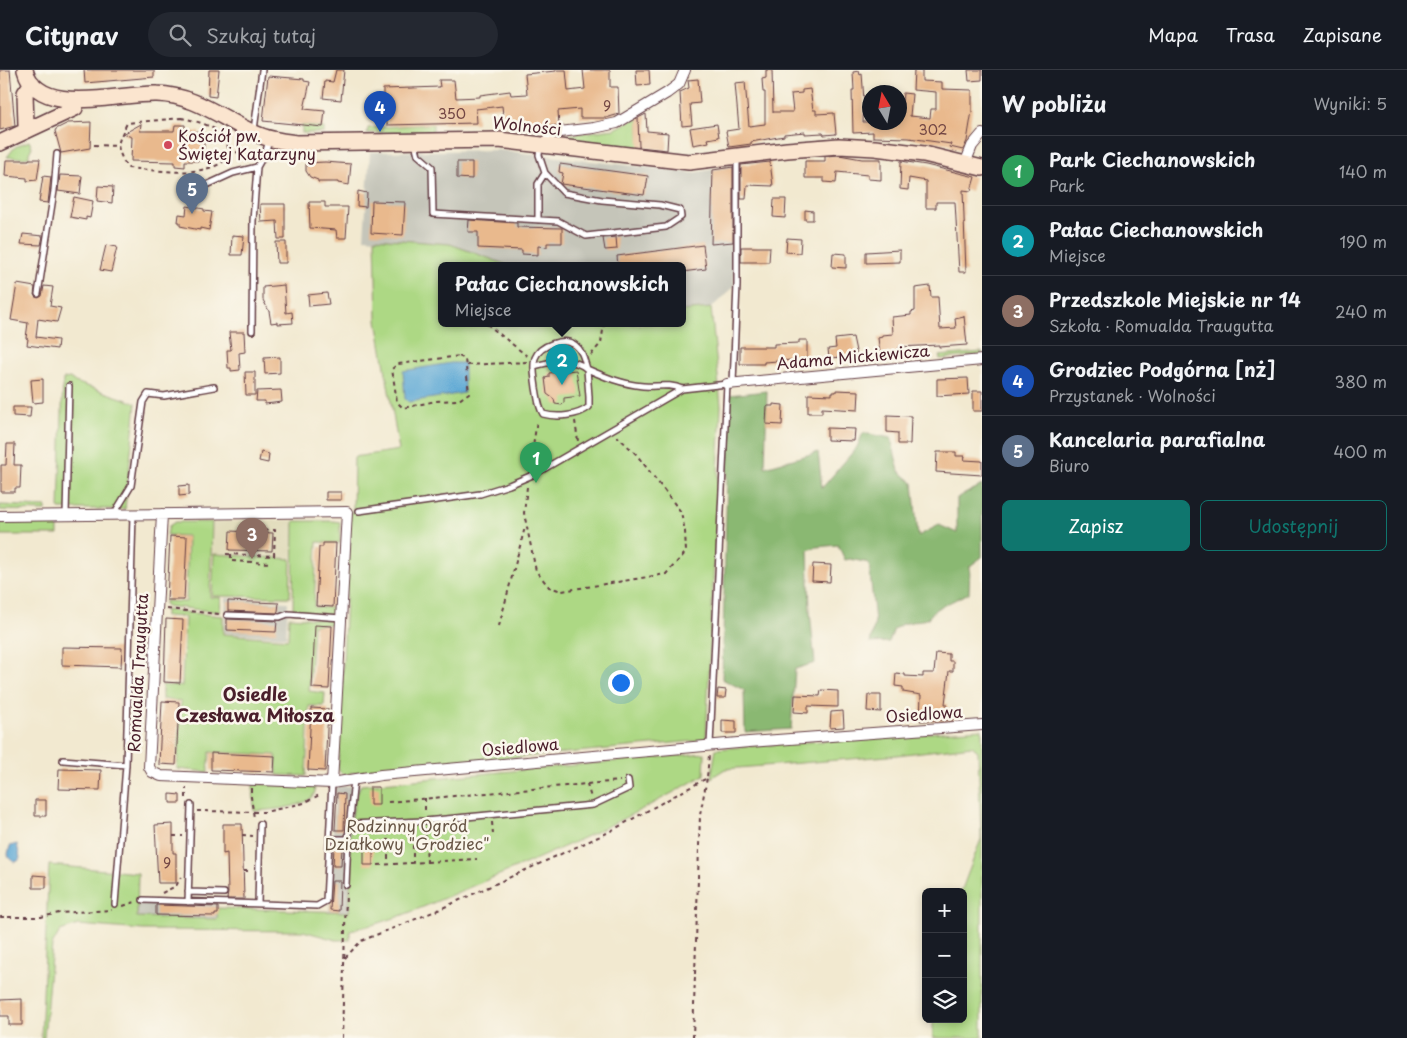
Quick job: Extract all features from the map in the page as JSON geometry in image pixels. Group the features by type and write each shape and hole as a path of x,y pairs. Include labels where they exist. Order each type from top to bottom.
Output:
{"street":[{"path":"543,144 552,132 594,128 617,123 679,84 685,70"},
{"name":"Wolności","path":"28,77 45,94 60,99 76,100 142,94 172,95 189,99 208,107 253,132 264,143 313,144 487,139 690,162 810,147 839,146 922,154 982,168"},
{"path":"28,77 25,92 26,125 28,130"},
{"path":"0,143 75,108 76,100"},
{"path":"965,164 972,146 982,134"},
{"name":"Adama Mickiewicza","path":"730,384 982,360"},
{"path":"0,516 347,512 332,785"},
{"name":"Romualda Traugutta","path":"162,514 149,767 152,772 161,776 332,785"},
{"name":"Osiedlowa","path":"332,785 354,778 381,775 710,746 982,725"}],"lane":[{"path":"253,132 262,70"},
{"path":"414,140 418,155 432,167 433,214 558,221 586,236 666,227 681,217 680,210 660,204 602,200 564,192 545,173 539,155 543,144"},
{"path":"252,332 253,221 257,167 266,151 264,143"},
{"path":"38,294 54,191 57,154"},
{"path":"710,746 737,285 737,156"},
{"path":"198,189 233,173 257,167"},
{"path":"538,220 538,184 545,173"},
{"path":"561,342 573,343 582,352 587,369 589,407 582,412 574,414 551,416 543,414 539,408 534,364 536,355 544,346 561,342"},
{"path":"534,364 567,360 579,362 587,369 624,383 644,386 676,386 682,389"},
{"path":"359,511 480,494 528,477 682,389 730,384"},
{"path":"66,515 69,386"},
{"path":"113,515 131,486 142,402 148,394 164,396 214,387"},
{"path":"115,904 126,765 132,515"},
{"path":"227,615 280,617 288,614 341,618"},
{"path":"63,760 126,765"},
{"path":"346,885 354,778"},
{"path":"350,824 388,824 593,805 629,788 628,780"},
{"path":"143,900 317,906 326,901 332,785"},
{"path":"188,902 192,805"},
{"path":"258,904 260,824"},
{"path":"329,839 348,839"},
{"path":"188,892 224,893"}],"path":[{"path":"182,118 198,120 211,127 222,136 228,146 228,152 228,156 222,163 189,172 127,168 118,150 118,146 126,123 182,118"},
{"path":"228,152 257,154 264,143"},
{"path":"94,145 118,146"},
{"path":"491,327 534,364"},
{"path":"587,369 592,353 601,343 604,327"},
{"path":"459,356 467,364 469,393 459,400 436,401 403,408 397,402 392,369 398,364 459,356"},
{"path":"467,364 534,364"},
{"path":"539,408 524,513 536,571 549,587 562,592 666,574 686,552 685,531 681,512 636,454 611,431"},
{"path":"574,414 579,449"},
{"path":"226,554 274,556 275,530 258,531 258,519"},
{"path":"499,626 526,525"},
{"path":"231,554 230,561 272,563"},
{"path":"162,608 227,615"},
{"path":"693,1038 700,815 707,778 710,746"},
{"path":"345,958 360,942 438,910 607,833 707,778"},
{"path":"388,802 628,780"},
{"path":"587,784 593,805"},
{"path":"191,811 265,812 304,804 332,785"},
{"path":"251,789 251,797"},
{"path":"424,798 427,862"},
{"path":"490,815 493,834"},
{"path":"412,822 413,863"},
{"path":"388,824 388,861"},
{"path":"242,835 255,836"},
{"path":"173,836 186,836"},
{"path":"378,865 477,859"},
{"path":"244,871 254,871"},
{"path":"158,901 159,894 179,883 181,872"},
{"path":"342,1038 346,885"},
{"path":"0,917 41,917 59,913 111,911 143,900"}],"shaded area":[{"path":"498,150 693,173 736,165 734,287 711,308 686,311 686,262 499,262 450,244 364,238 370,152"},
{"path":"294,520 291,599 211,596 213,522"},
{"path":"226,598 288,602 286,637 224,633"},
{"path":"361,785 356,794 352,820 349,912 329,911 335,787"},
{"path":"137,903 218,905 217,919 136,917"}],"green space":[{"path":"638,117 640,148 559,139 560,136 565,135 615,129"},
{"path":"433,124 433,132 367,133 368,128"},
{"path":"302,125 324,128 324,133 302,133"},
{"path":"29,141 32,147 29,157 7,157 15,147"},
{"path":"375,238 450,244 499,262 438,262 438,327 686,327 686,311 711,308 721,406 706,740 349,773 349,775 340,772 338,768 350,512 353,512 354,457 399,450 377,320"},
{"path":"982,352 982,355 940,359 939,356"},
{"path":"70,378 75,382 136,403 125,509 59,509 63,379"},
{"path":"767,391 765,467 818,452 822,488 857,447 863,433 891,438 899,471 913,483 918,536 939,525 957,533 957,498 982,485 982,557 970,566 969,593 936,609 927,619 902,624 894,629 889,642 870,643 875,622 869,563 850,559 845,560 838,545 816,547 808,550 810,612 815,663 795,669 791,729 745,732 744,690 722,679 729,395"},
{"path":"0,505 46,507 46,511 0,510"},
{"path":"294,521 340,522 340,543 317,542 314,607 335,608 335,615 293,612"},
{"path":"175,522 212,522 210,597 221,598 220,612 165,606 165,601 186,602 188,536 167,535 169,526"},
{"path":"0,523 58,523 58,535 0,535"},
{"path":"214,554 291,559 290,597 212,596"},
{"path":"165,610 223,616 223,634 288,639 289,617 336,620 335,624 313,625 309,691 325,693 324,706 309,706 306,776 277,775 276,755 210,752 208,772 177,769 181,701 162,699 162,685 182,686 185,617 165,616"},
{"path":"982,729 982,1038 933,1038 933,1023 967,1023 967,888 963,888 981,839 978,751 972,746 888,756 725,769 711,778 716,749"},
{"name":"Rodzinny Ogród Działkowy \"Grodziec\"","path":"705,753 704,775 648,806 562,847 429,905 398,917 350,930 350,940 336,940 303,931 143,930 78,925 60,931 52,945 44,1038 41,1038 49,865 138,873 137,917 217,919 218,908 349,912 351,829 356,798 361,785"},
{"path":"253,784 314,786 315,792 312,797 297,805 254,811"}],"water":[{"path":"451,363 464,363 464,393 409,402 405,399 403,371"},
{"path":"17,844 20,858 14,862 9,858 8,854 10,846"}],"building":[{"path":"0,70 10,70 15,126 0,130"},
{"path":"84,70 154,70 154,77 85,83"},
{"path":"209,70 219,70 216,97 208,96"},
{"path":"336,70 344,70 341,100 323,98 325,81 333,82"},
{"path":"566,70 568,91 585,89 583,70 610,70 610,87 618,87 619,114 606,118 580,118 580,109 558,111 559,125 530,129 530,127 521,128 520,123 504,125 502,106 476,109 477,123 387,125 387,98 383,98 383,89 440,87 439,80 454,80 456,98 480,97 480,95 510,91 511,95 527,94 525,74"},
{"path":"636,70 649,70 650,85 637,86"},
{"path":"766,70 772,70 773,112 793,112 791,94 802,93 802,90 810,89 813,110 816,110 816,114 834,113 836,134 805,134 805,132 784,134 784,136 751,142 751,144 729,147 726,131 739,129 735,83 745,82 749,126 765,124 765,92 763,92 762,79 766,78"},
{"path":"914,70 922,71 922,81 942,82 942,89 972,90 972,111 967,141 963,150 950,147 951,144 909,138 873,137 873,132 853,133 853,72 859,71 860,75 862,74 862,130 907,130 907,93 912,94 910,116 930,118 931,109 936,109 936,92 913,90"},
{"path":"968,70 982,70 982,80 969,81"},
{"path":"268,76 304,79 304,81 310,82 304,109 325,111 323,127 263,121"},
{"path":"698,79 700,103 690,104 692,125 682,126 680,92 689,88 688,80"},
{"path":"646,114 647,131 668,133 667,150 639,147 638,118"},
{"path":"91,122 90,148 61,153 56,129 68,123"},
{"name":"Kościół pw. Świętej Katarzyny","path":"141,124 140,131 174,131 175,125 185,125 185,131 199,132 199,137 204,142 204,149 200,153 200,161 185,161 185,167 175,166 175,162 131,161 132,137 123,134"},
{"path":"717,124 719,137 708,139 709,142 693,145 690,128"},
{"path":"839,155 862,159 881,159 881,180 868,179 868,175 837,172 836,183 824,182 824,178 805,178 805,161 825,161 825,156"},
{"path":"40,159 37,180 27,181 27,178 5,176 6,160"},
{"path":"901,161 975,177 971,191 963,190 966,272 959,272 955,202 936,202 936,208 926,208 926,181 909,178 908,190 900,189"},
{"path":"457,162 472,162 472,179 457,178"},
{"path":"770,162 773,186 747,185 746,199 741,199 741,165"},
{"path":"306,163 351,164 349,185 338,182 318,182 318,180 310,177 306,171"},
{"path":"560,164 648,176 646,189 644,195 561,184 563,173 559,172"},
{"path":"733,167 733,242 711,244 713,170"},
{"path":"60,175 82,176 80,194 58,191"},
{"path":"43,176 51,177 48,203 39,202"},
{"path":"98,186 113,187 112,203 97,201"},
{"path":"358,191 367,193 366,207 357,206"},
{"path":"74,197 93,201 90,218 86,217 86,220 70,217"},
{"path":"774,199 786,199 785,218 773,217"},
{"path":"372,201 405,202 403,235 371,233"},
{"path":"309,202 325,202 325,207 348,207 346,238 337,238 336,230 310,228"},
{"path":"260,204 285,204 285,239 278,239 277,221 261,222"},
{"path":"187,206 212,212 209,230 180,226 180,222 178,222 179,214 186,215"},
{"path":"805,210 813,211 813,220 805,220"},
{"path":"469,220 517,223 517,227 562,228 562,243 547,243 547,247 538,246 538,255 522,254 522,250 478,248 478,232 468,232"},
{"path":"23,234 43,236 41,245 21,244"},
{"path":"232,235 244,236 242,255 231,255"},
{"path":"616,237 617,249 605,250 603,238"},
{"path":"787,238 801,239 800,253 786,252"},
{"path":"276,242 286,242 286,263 277,263"},
{"path":"106,245 117,247 111,272 100,270"},
{"path":"703,245 706,269 686,272 686,262 618,262 617,256"},
{"path":"741,247 770,247 769,262 741,262"},
{"path":"900,250 900,262 866,263 866,252"},
{"path":"833,253 846,254 846,268 832,267"},
{"path":"17,284 35,287 34,295 38,298 42,296 44,286 53,287 50,306 61,308 57,322 38,319 36,337 58,340 57,349 27,345 28,323 11,320"},
{"path":"284,285 286,313 292,312 293,323 271,323 269,311 263,300 263,287"},
{"path":"930,286 931,297 938,297 940,329 956,328 955,318 964,316 967,345 899,347 899,352 880,354 878,338 882,337 882,335 893,334 892,317 911,315 911,312 915,311 915,288"},
{"path":"327,293 329,304 309,306 308,295"},
{"path":"229,332 244,332 245,352 239,353 240,370 231,371 231,368 228,368 227,350 231,350"},
{"path":"853,337 857,356 829,358 828,349 836,348 835,339"},
{"path":"799,340 807,340 807,359 764,362 764,364 740,364 740,347 774,347 774,344 799,343"},
{"path":"280,357 280,373 265,374 264,358"},
{"path":"576,370 580,396 564,398 562,405 555,404 554,399 547,394 545,378 549,377 549,373"},
{"path":"245,372 255,372 255,395 246,395"},
{"path":"968,378 969,394 937,396 937,379"},
{"path":"43,379 43,402 33,403 31,380"},
{"path":"281,390 282,402 265,404 265,401 256,401 257,391"},
{"path":"836,390 859,391 858,410 822,408 822,413 808,413 808,394 832,395 832,392 836,392"},
{"path":"973,391 982,391 982,411 973,411"},
{"path":"773,404 783,405 782,425 766,424 767,406 773,406"},
{"path":"13,407 31,407 30,417 13,416"},
{"path":"887,415 911,416 910,444 898,444 898,433 887,432"},
{"path":"827,428 855,429 854,441 827,440"},
{"path":"7,444 15,444 14,465 21,465 20,488 15,488 15,492 1,492 1,465 6,465"},
{"path":"261,452 269,454 268,463 259,461"},
{"path":"937,452 956,452 956,456 965,456 964,460 982,461 982,475 936,472"},
{"path":"189,485 189,495 179,496 179,486"},
{"path":"326,492 341,492 341,500 326,500"},
{"path":"230,531 273,533 272,551 229,550"},
{"path":"170,536 187,537 184,600 167,600"},
{"path":"323,543 336,543 333,607 316,606 319,547 323,547"},
{"path":"813,564 831,565 830,582 812,581"},
{"path":"228,601 279,603 277,613 228,611"},
{"path":"166,619 183,620 180,683 164,682"},
{"path":"227,619 277,621 276,632 227,630"},
{"path":"315,625 332,626 329,689 312,688"},
{"path":"62,647 122,648 121,667 62,665"},
{"path":"936,653 949,654 949,661 953,661 953,671 949,671 945,704 947,704 947,709 954,709 953,720 920,721 921,695 903,692 903,687 895,686 896,673 905,674 905,676 923,677 923,673 934,673"},
{"path":"718,689 726,690 725,698 717,698"},
{"path":"821,690 838,691 838,707 808,706 808,713 794,712 795,695 820,696"},
{"path":"868,695 881,695 881,712 867,711"},
{"path":"162,701 179,702 176,765 159,764"},
{"path":"311,708 328,709 325,771 308,770"},
{"path":"843,711 844,727 830,728 831,712"},
{"path":"722,720 736,721 736,733 722,733"},
{"path":"211,753 275,756 274,772 211,770"},
{"path":"59,769 101,770 100,790 58,789"},
{"path":"370,787 379,787 379,805 370,805"},
{"path":"337,793 345,794 344,830 335,830"},
{"path":"170,794 180,795 180,803 170,803"},
{"path":"35,800 46,800 46,816 35,816"},
{"path":"173,824 173,853 176,853 176,883 158,883 155,825"},
{"path":"223,824 242,824 244,899 227,899 227,853 223,854"},
{"path":"334,847 342,848 341,866 333,866"},
{"path":"364,848 373,848 373,865 364,865"},
{"path":"33,875 46,876 46,888 33,888"},
{"path":"332,881 340,881 339,911 330,910"},
{"path":"156,905 218,907 218,914 215,914 215,916 156,915"},
{"path":"22,999 22,1025 9,1025 9,1016 0,1016 0,1000"}],"place":[{"name":"Grodziec Podgórna [nż]","path":"380,132"},
{"name":"Kościół pw. Świętej Katarzyny","path":"168,145"},
{"name":"Kancelaria parafialna","path":"192,214"},
{"name":"Pałac Ciechanowskich","path":"562,385"},
{"name":"Park Ciechanowskich","path":"536,483"},
{"name":"Przedszkole Miejskie nr 14","path":"252,559"}],"district":[{"name":"Osiedle Czesława Miłosza","path":"255,705"}]}
